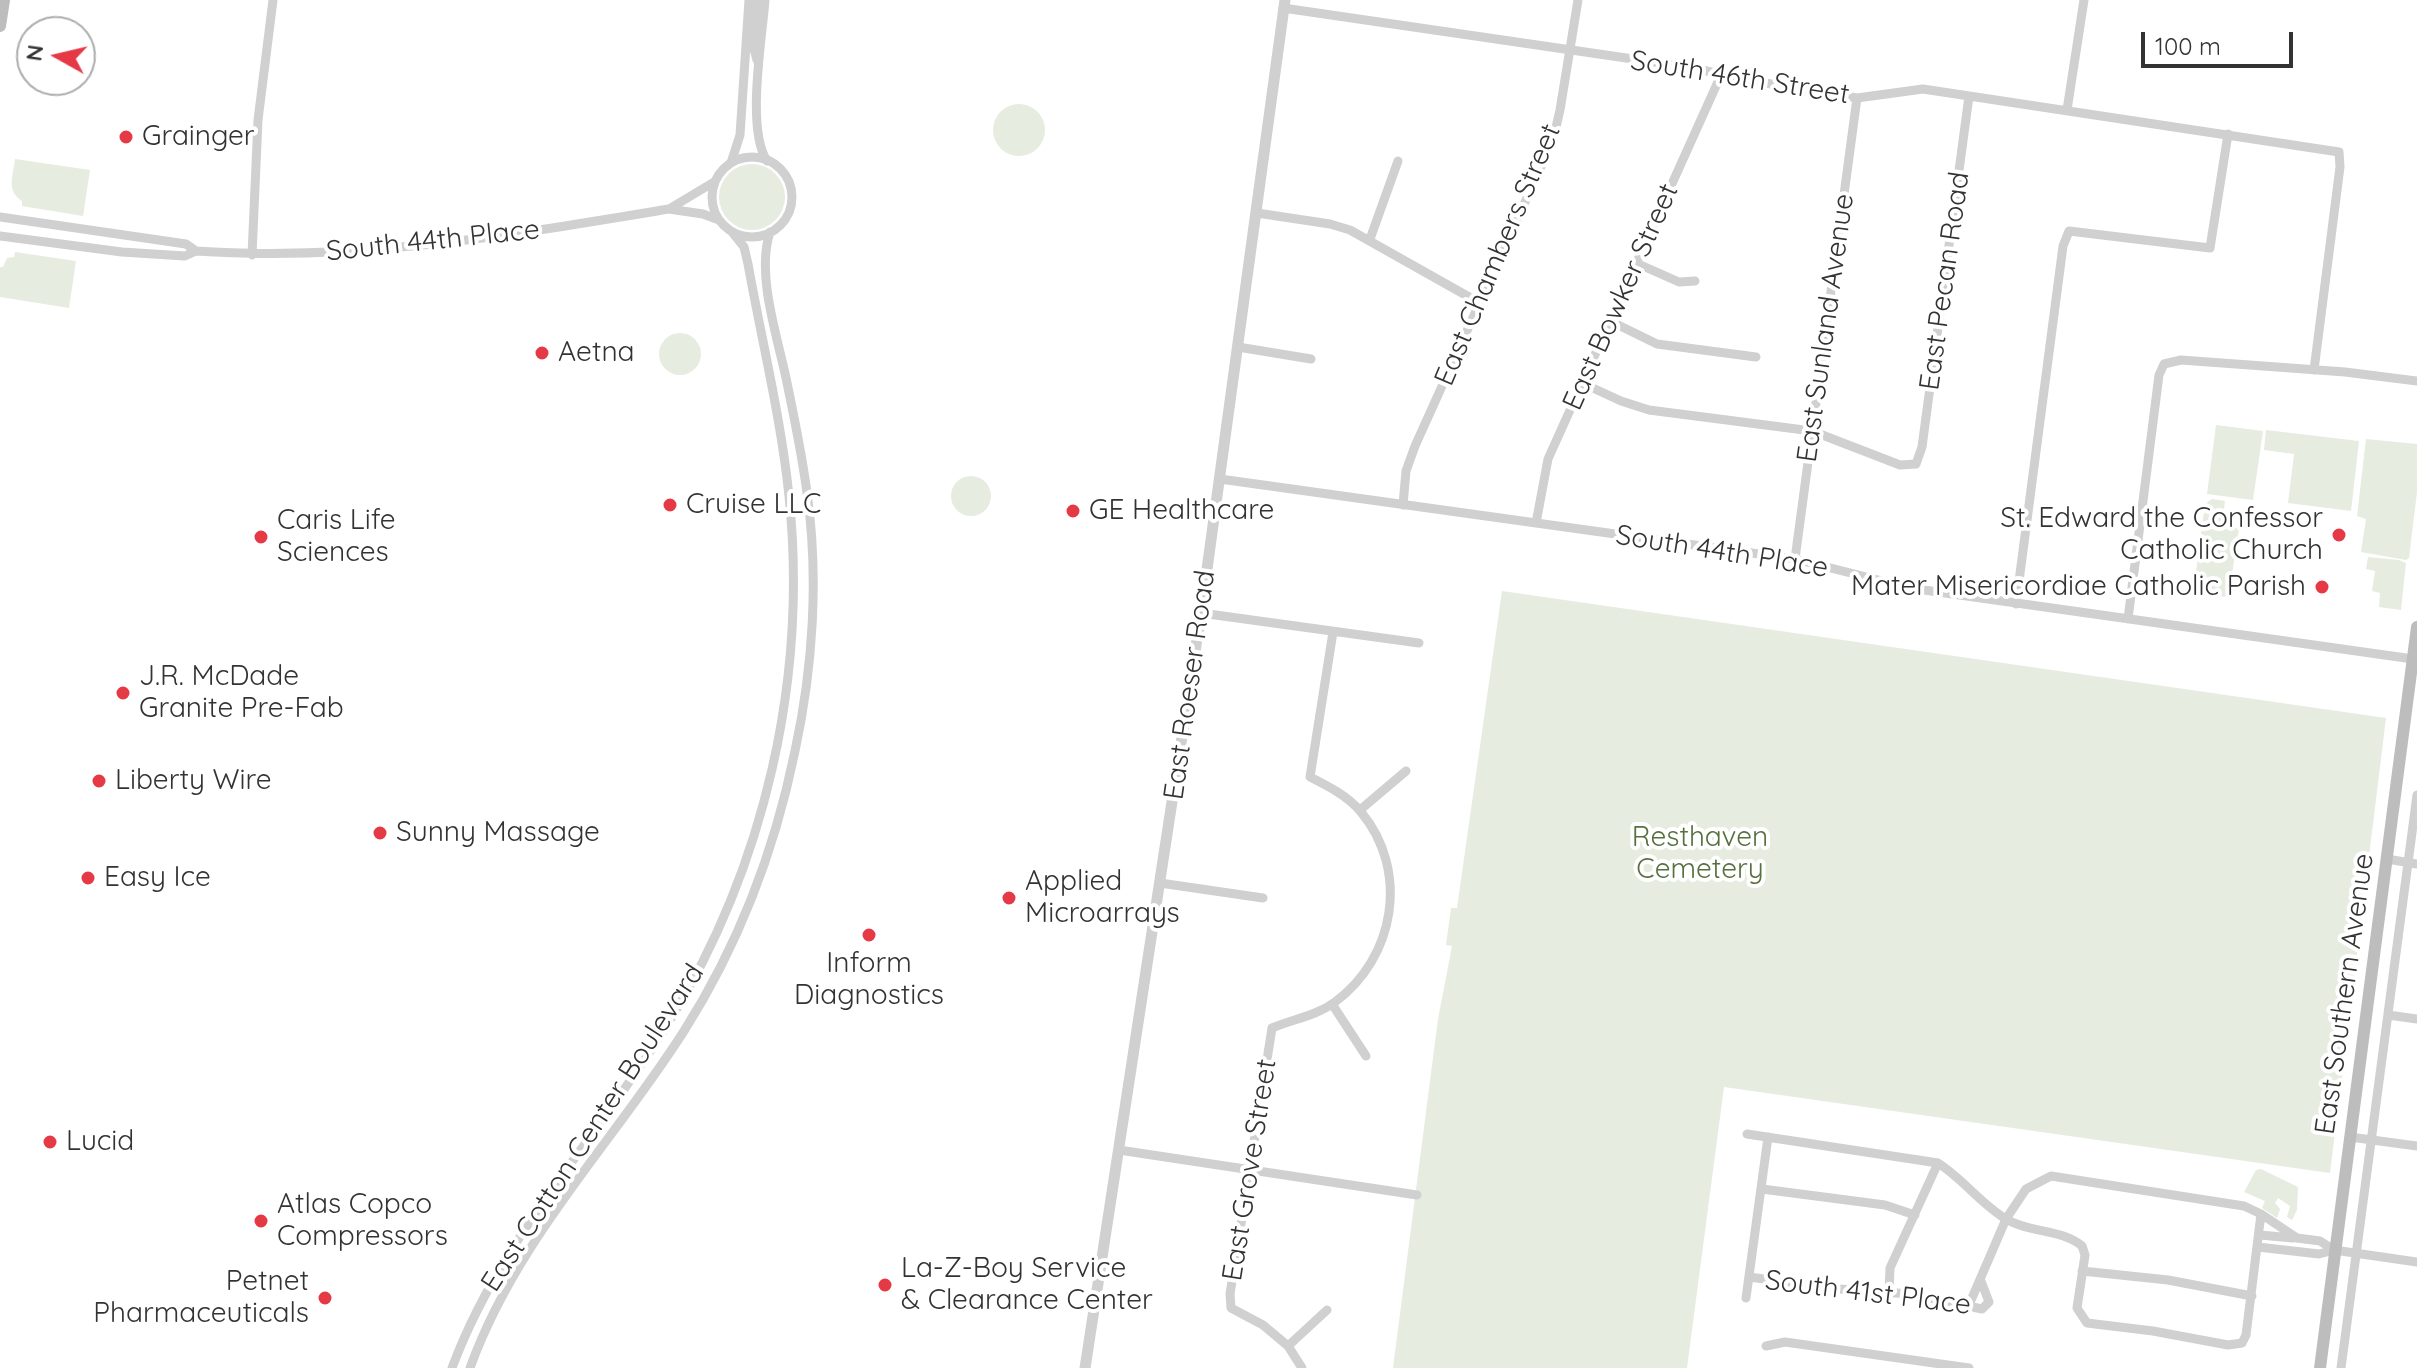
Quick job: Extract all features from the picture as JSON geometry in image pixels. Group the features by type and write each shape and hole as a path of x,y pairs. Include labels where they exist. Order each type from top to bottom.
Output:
{"main road":[{"path":"0,26 4,0"},
{"name":"East Southern Avenue","path":"2320,1368 2417,627"}],"street":[{"path":"252,255 258,120 273,0"},
{"path":"719,220 712,203 715,181 731,163 740,135 749,0"},
{"path":"758,0 754,49 759,73"},
{"name":"East Cotton Center Boulevard","path":"470,1368 504,1289 543,1226 677,1041 716,976 757,882 796,749 809,664 811,554 808,497 764,265 770,232 785,219 791,196 783,173 767,161 762,152 757,133 765,0"},
{"name":"East Chambers Street","path":"1403,505 1406,471 1415,446 1553,140 1578,0"},
{"path":"2067,110 2084,0"},
{"name":"South 46th Street","path":"1284,4 1569,51 1688,67 1857,98 1923,89 2339,152 2340,167 2314,370"},
{"name":"East Roeser Road","path":"1085,1368 1201,613 1284,4"},
{"name":"East Bowker Street","path":"1536,523 1548,459 1721,75"},
{"name":"East Pecan Road","path":"1812,431 1900,465 1916,464 1922,447 1969,96"},
{"name":"East Sunland Avenue","path":"1795,559 1857,98"},
{"path":"2016,604 2063,246 2069,231 2210,248 2228,134"},
{"path":"731,163 750,157 767,161"},
{"path":"1370,239 1398,161"},
{"name":"South 44th Place","path":"669,209 715,181"},
{"name":"South 44th Place","path":"0,236 122,252 185,256 196,251 252,255 451,243 669,209 703,214 719,220"},
{"path":"1257,213 1330,224 1370,239 1478,302"},
{"name":"South 44th Place","path":"0,217 186,244 196,251"},
{"name":"East Cotton Center Boulevard","path":"452,1368 491,1282 539,1207 662,1032 691,982 727,911 767,791 779,739 790,663 793,551 789,497 780,427 746,252 719,220"},
{"path":"732,232 752,237 770,232"},
{"path":"1636,263 1679,282 1695,281"},
{"path":"1610,321 1657,344 1756,357"},
{"path":"1238,347 1311,359"},
{"path":"2128,619 2159,375 2164,364 2181,360 2417,381"},
{"path":"1582,383 1649,410 1812,431"},
{"name":"South 44th Place","path":"1220,479 1795,559 1910,588 2413,659"},
{"path":"1201,613 1419,643"},
{"name":"East Grove Street","path":"1302,1368 1288,1346 1263,1325 1231,1308 1230,1294 1272,1028 1305,1018 1332,1004 1357,983 1381,948 1392,907 1389,866 1377,834 1360,810 1337,791 1310,777 1333,632"},
{"path":"1360,810 1406,771"},
{"name":"East Southern Avenue","path":"2341,1368 2388,1015 2413,863 2417,795"},
{"path":"2387,859 2413,863"},
{"path":"1160,883 1263,898"},
{"path":"1332,1004 1366,1056"},
{"path":"2388,1015 2417,1019"},
{"path":"1747,1134 1938,1163 2006,1219 2068,1238 2082,1246 2085,1255 2078,1293 2080,1314 2084,1320 2228,1345 2242,1343 2246,1335 2261,1214"},
{"path":"1746,1298 1768,1137"},
{"path":"2350,1137 2417,1146"},
{"path":"1119,1150 1417,1195"},
{"path":"1889,1293 1890,1268 1938,1163"},
{"path":"1969,1305 2006,1219 2026,1189 2051,1176 2239,1205 2261,1214 2297,1238"},
{"path":"1762,1189 1885,1205 1915,1215"},
{"path":"2260,1235 2320,1241 2334,1250"},
{"path":"2258,1247 2319,1254 2334,1250 2417,1262"},
{"path":"2082,1271 2168,1280 2252,1296"},
{"name":"South 41st Place","path":"1749,1277 1910,1294 1982,1309 1989,1302 1981,1281"},
{"path":"1288,1346 1327,1310"},
{"path":"1766,1346 1785,1342 1969,1368"}],"green space":[{"path":"1019,104 1038,111 1045,130 1038,149 1019,156 1000,149 993,130 1000,111"},
{"path":"15,159 90,170 83,216 22,206 22,201 12,188"},
{"path":"752,164 775,174 785,197 775,220 752,230 729,220 719,197 729,174"},
{"path":"15,252 76,261 69,308 0,297 0,267 7,258 14,257"},
{"path":"680,333 695,339 701,354 695,369 680,375 665,369 659,354 665,339"},
{"path":"2216,425 2263,431 2253,500 2207,494"},
{"path":"2266,430 2359,441 2351,511 2288,503 2294,454 2264,450"},
{"path":"2366,439 2417,444 2417,492 2409,558 2406,560 2361,552 2366,519 2357,516"},
{"path":"971,476 985,482 991,496 985,510 971,516 957,510 951,496 957,482"},
{"path":"2212,499 2225,501 2222,525 2239,528 2229,594 2224,597 2194,587 2205,504"},
{"path":"2368,557 2406,563 2401,610 2379,607 2380,593 2372,591 2375,571 2366,569"},
{"name":"Resthaven Cemetery","path":"1502,591 2386,718 2330,1173 1724,1087 1687,1368 1393,1368 1438,1019 1452,946 1446,945 1451,908 1457,908"},
{"path":"2261,1169 2298,1187 2297,1210 2292,1220 2287,1217 2290,1206 2278,1198 2275,1203 2280,1209 2277,1218 2262,1208 2265,1201 2244,1192 2256,1170"}],"place":[{"name":"Grainger","path":"126,137"},
{"name":"Aetna","path":"542,353"},
{"name":"Cruise LLC","path":"670,505"},
{"name":"GE Healthcare","path":"1073,511"},
{"name":"St. Edward the Confessor Catholic Church","path":"2339,535"},
{"name":"Caris Life Sciences","path":"261,537"},
{"name":"Mater Misericordiae Catholic Parish","path":"2322,587"},
{"name":"J.R. McDade Granite Pre-Fab","path":"123,693"},
{"name":"Liberty Wire","path":"99,781"},
{"name":"Sunny Massage","path":"380,833"},
{"name":"Easy Ice","path":"88,878"},
{"name":"Applied Microarrays","path":"1009,898"},
{"name":"Inform Diagnostics","path":"869,935"},
{"name":"Lucid","path":"50,1142"},
{"name":"Atlas Copco Compressors","path":"261,1221"},
{"name":"La-Z-Boy Service & Clearance Center","path":"885,1285"},
{"name":"Petnet Pharmaceuticals","path":"325,1298"}]}
